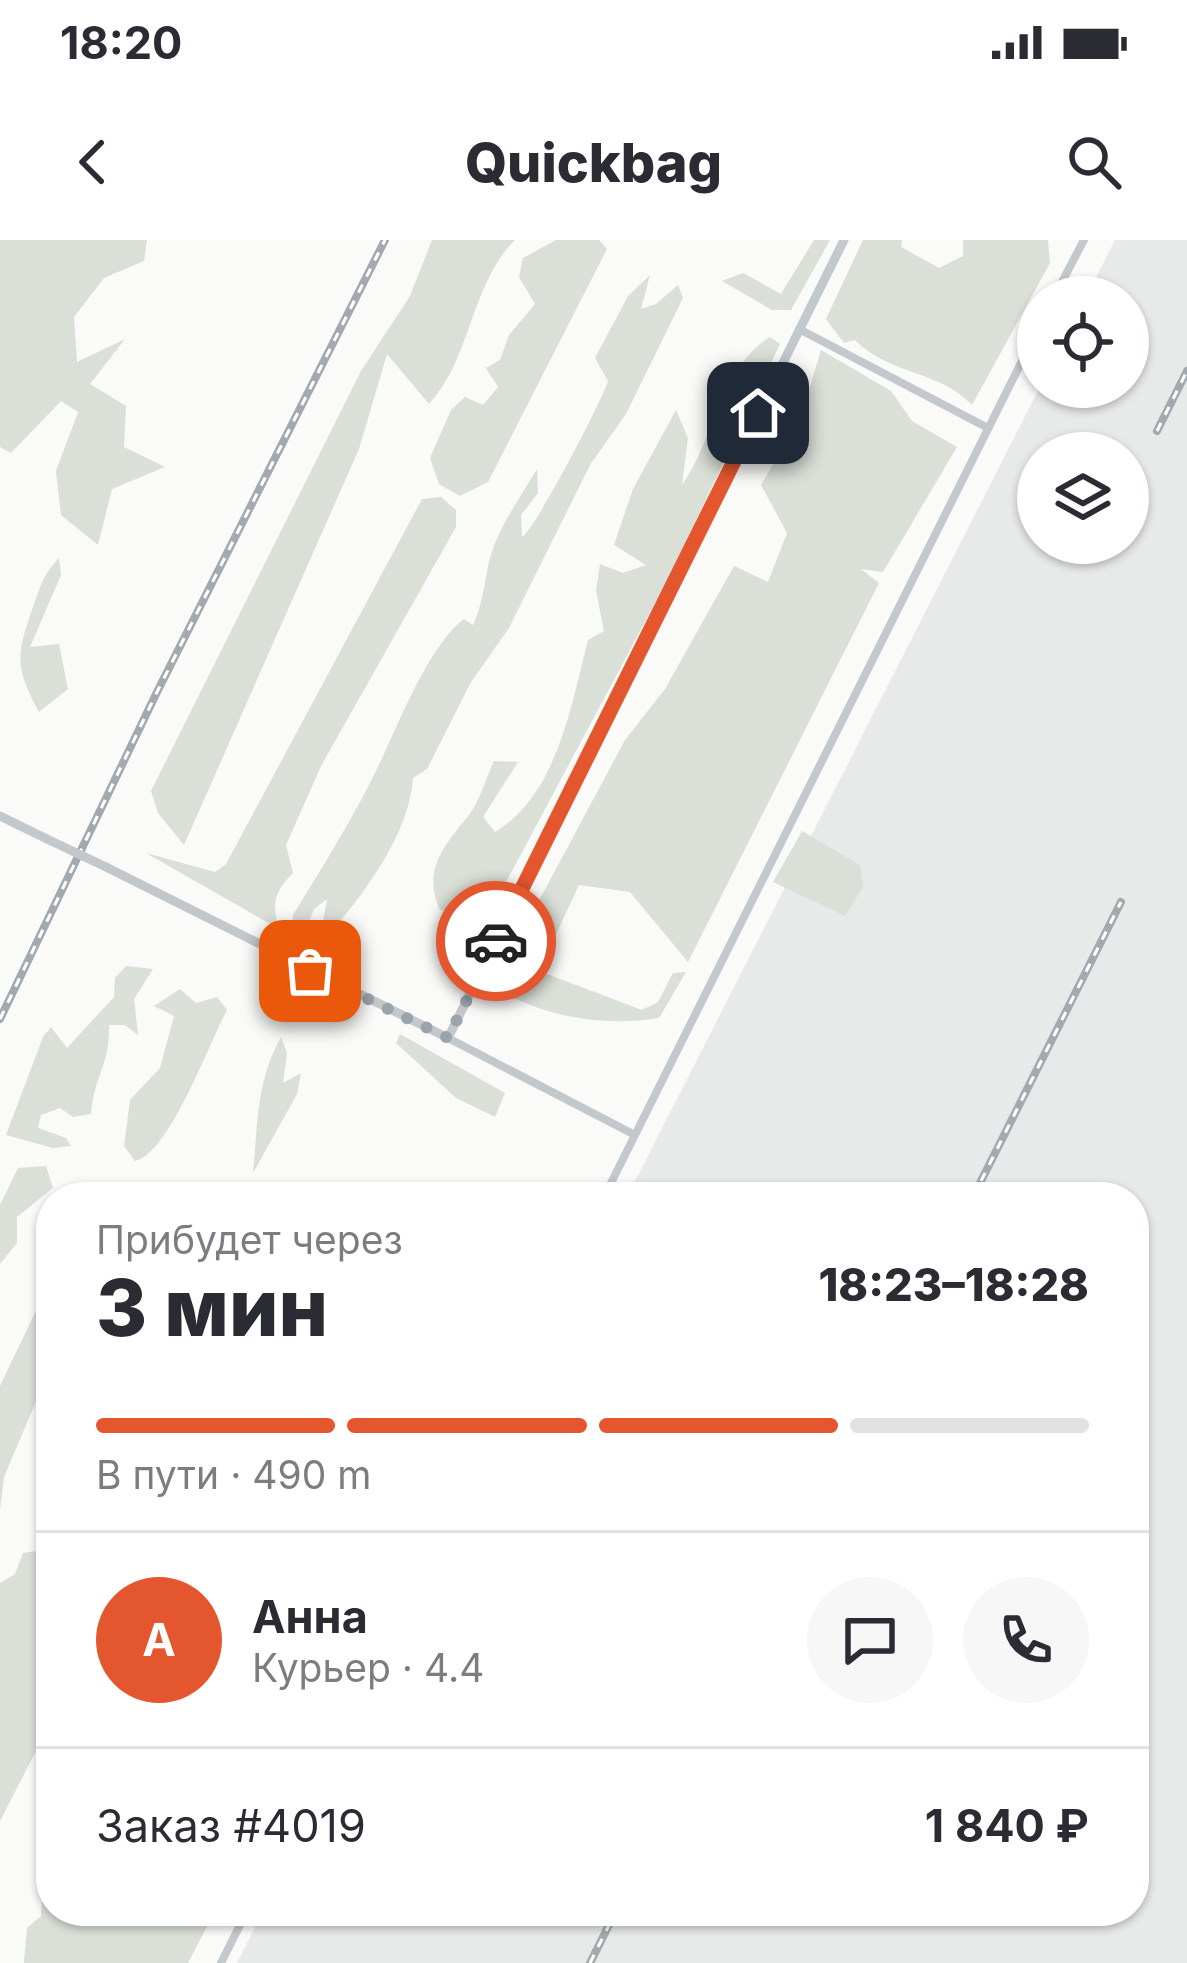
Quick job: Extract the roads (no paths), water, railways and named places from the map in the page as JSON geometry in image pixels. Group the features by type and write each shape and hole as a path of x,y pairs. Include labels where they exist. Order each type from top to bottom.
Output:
{"street":[{"path":"448,1038 844,240"},
{"path":"1065,276 1084,240"},
{"path":"799,329 988,428"},
{"path":"612,1182 1017,371"},
{"path":"0,816 635,1135"},
{"path":"221,1963 240,1926"}],"railway":[{"path":"0,1019 157,692 385,240"},
{"path":"1157,431 1187,371"},
{"path":"981,1182 1121,902"},
{"path":"590,1963 608,1926"}]}
